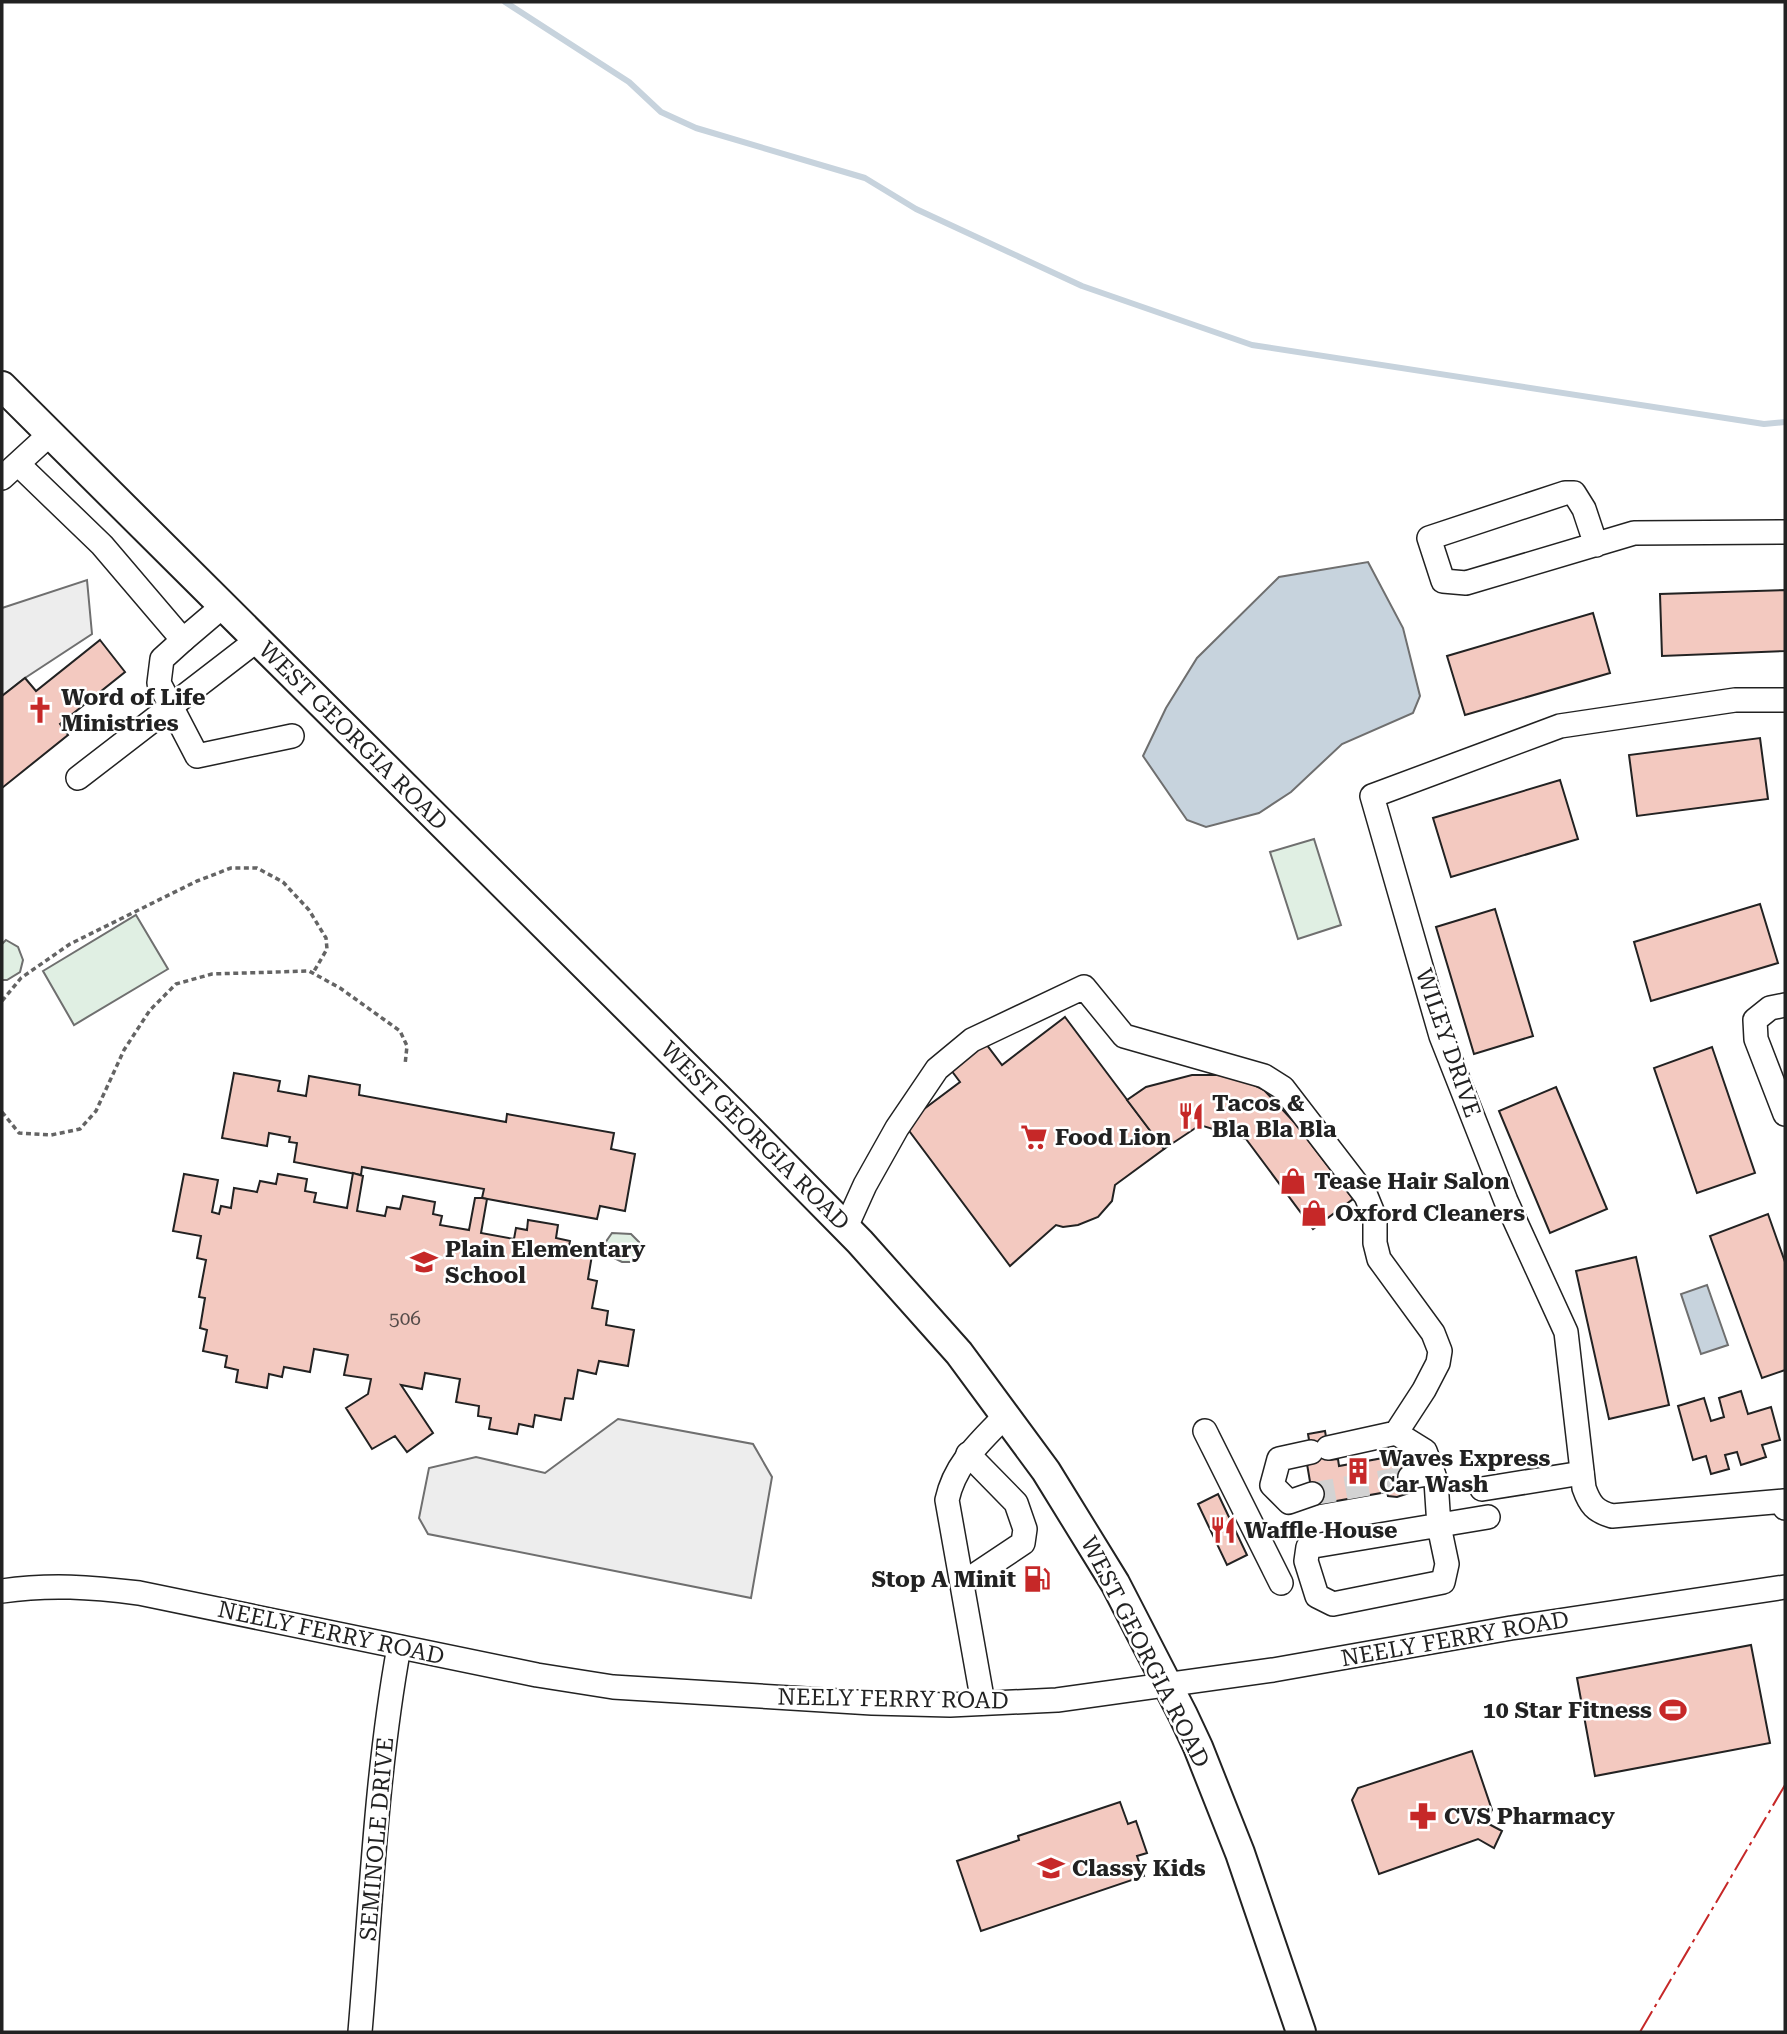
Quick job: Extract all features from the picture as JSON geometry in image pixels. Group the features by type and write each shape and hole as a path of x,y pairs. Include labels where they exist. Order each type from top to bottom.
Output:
{"main road":[{"name":"WEST GEORGIA ROAD","path":"2,386 846,1227 959,1353 1046,1471 1115,1583 1198,1746 1235,1841 1301,2032"}],"street":[{"path":"50,434 10,471 102,545 183,640"},
{"path":"1595,545 1584,509 1574,493 1565,493 1429,538 1443,581 1466,583 1595,545 1634,533 1785,532"},
{"path":"223,606 162,659 159,683 170,706 197,756 292,736"},
{"path":"78,778 257,640"},
{"name":"WILEY DRIVE","path":"1785,700 1735,700 1560,726 1372,796 1441,1037 1506,1201 1566,1332 1582,1473 1589,1502 1596,1511 1612,1517 1785,1503"},
{"path":"846,1227 865,1185 897,1128 937,1069 972,1040 1084,987 1124,1036 1264,1076 1283,1088 1366,1196 1375,1218 1374,1243 1379,1259 1433,1334 1440,1351 1438,1363 1424,1390 1396,1433"},
{"path":"1785,1005 1770,1008 1755,1020 1755,1029 1756,1039 1785,1114"},
{"path":"983,1703 964,1583 947,1500 950,1486 968,1454 1006,1415"},
{"path":"1205,1431 1281,1583"},
{"path":"1312,1494 1289,1502 1272,1485 1279,1459 1396,1433 1425,1451 1436,1481 1439,1526 1447,1564 1443,1582 1333,1604 1317,1596 1306,1561 1308,1548 1439,1526 1488,1517"},
{"path":"964,1583 1023,1543 1025,1529 1016,1503 968,1454"},
{"path":"1410,1477 1433,1473"},
{"path":"1482,1489 1582,1473"},
{"name":"NEELY FERRY ROAD","path":"2,1591 33,1587 84,1586 139,1593 537,1675 613,1687 872,1703 983,1703 1057,1700 1273,1670 1511,1628 1785,1587"},
{"name":"SEMINOLE DRIVE","path":"360,2032 382,1773 399,1647"}],"path":[{"path":"2,1001 21,978 70,944 231,867 257,868 274,877 283,882 309,910 326,938 327,949 313,973"},
{"path":"2,1112 19,1132 51,1135 80,1129 96,1111 124,1050 150,1010 176,984 212,974 309,971 340,988 400,1031 407,1046 405,1065"}],"green space":[{"path":"1314,839 1341,925 1298,939 1270,852"},
{"path":"136,915 168,969 74,1025 43,971"},
{"path":"6,940 18,947 23,960 20,972 2,980 2,944"},
{"path":"612,1233 631,1234 639,1242 641,1254 636,1262 622,1262 608,1255 605,1243"}],"shaded area":[{"path":"1368,562 1403,628 1420,696 1413,713 1342,744 1291,792 1259,813 1206,827 1187,820 1143,756 1166,708 1197,658 1279,577"},
{"path":"87,580 92,634 2,696 2,608"},
{"path":"1707,1285 1728,1345 1701,1354 1681,1294"},
{"path":"618,1419 753,1444 772,1477 751,1598 428,1534 419,1518 429,1468 476,1457 545,1473"}],"building":[{"path":"1785,590 1785,651 1662,656 1660,594"},
{"path":"1593,613 1610,673 1465,715 1447,656"},
{"name":"Word of Life Ministries","path":"100,640 125,672 60,724 68,735 2,788 2,696 25,678 36,691"},
{"path":"1760,738 1768,799 1637,816 1629,755"},
{"path":"1560,780 1578,839 1451,877 1433,818"},
{"path":"1760,904 1778,963 1651,1001 1634,942"},
{"path":"1495,909 1533,1036 1474,1054 1436,927"},
{"name":"Food Lion","path":"1065,1017 1164,1149 1115,1185 1112,1201 1098,1217 1078,1225 1056,1225 1010,1266 904,1124 960,1082 948,1066 983,1040 1002,1065"},
{"path":"1712,1047 1755,1173 1697,1193 1654,1068"},
{"path":"234,1073 280,1081 278,1091 306,1096 309,1076 360,1085 359,1095 506,1122 507,1114 614,1133 611,1149 635,1154 625,1211 600,1206 597,1219 482,1198 484,1189 362,1167 361,1175 294,1162 297,1143 289,1142 290,1137 269,1133 267,1146 222,1138"},
{"path":"1192,1075 1234,1075 1264,1090 1294,1122 1353,1199 1313,1229 1246,1139 1200,1125 1164,1149 1127,1100 1146,1087"},
{"path":"1556,1087 1607,1209 1550,1233 1499,1111"},
{"path":"353,1173 363,1176 357,1211 385,1216 387,1207 400,1209 403,1196 435,1202 433,1214 442,1216 440,1225 469,1230 475,1198 482,1198 487,1199 481,1233 514,1239 516,1228 527,1230 528,1220 558,1225 556,1238 570,1241 568,1251 592,1255 588,1279 597,1281 592,1308 608,1311 606,1325 634,1330 628,1366 599,1361 596,1374 578,1370 573,1399 565,1398 561,1420 535,1415 533,1427 519,1424 517,1434 489,1429 491,1418 478,1416 479,1406 456,1402 460,1379 425,1373 422,1389 401,1385 433,1433 407,1452 395,1436 372,1449 346,1408 368,1394 371,1379 344,1375 348,1355 314,1349 310,1372 284,1367 282,1377 269,1374 267,1388 236,1382 238,1370 225,1367 227,1356 203,1351 207,1330 200,1328 205,1298 199,1297 206,1260 197,1258 201,1236 173,1231 184,1174 218,1180 212,1212 219,1214 221,1206 231,1208 234,1188 257,1192 260,1181 276,1184 278,1174 307,1179 305,1191 316,1193 314,1202 347,1208"},
{"path":"1768,1214 1785,1262 1785,1370 1762,1378 1710,1236"},
{"path":"1636,1257 1669,1405 1609,1419 1576,1271"},
{"path":"1741,1391 1748,1414 1771,1407 1780,1440 1762,1445 1766,1457 1741,1465 1737,1452 1725,1455 1729,1469 1711,1474 1706,1456 1693,1460 1678,1406 1704,1398 1711,1421 1724,1417 1719,1398"},
{"name":"Waves Express Car Wash","path":"1325,1431 1330,1460 1338,1459 1339,1466 1405,1454 1412,1492 1397,1497 1388,1496 1387,1492 1314,1505 1307,1464 1313,1463 1308,1434"},
{"name":"Waffle House","path":"1218,1494 1247,1555 1227,1565 1198,1504"},
{"name":"10 Star Fitness","path":"1751,1645 1770,1743 1595,1776 1577,1678"},
{"name":"CVS Pharmacy","path":"1472,1751 1492,1810 1485,1822 1502,1831 1494,1848 1478,1839 1379,1874 1352,1800 1358,1788"},
{"name":"Classy Kids","path":"1120,1802 1128,1824 1136,1821 1147,1853 1137,1856 1144,1876 981,1931 957,1861 1019,1840 1018,1836"}],"waterway":[{"path":"505,2 629,82 661,112 696,128 865,178 916,209 1082,286 1252,345 1764,424 1785,422"}],"tunnel":[{"path":"1312,1494 1410,1477"}],"power":[{"path":"1640,2032 1785,1785"}],"place":[{"name":"Word of Life Ministries","path":"40,710"},
{"name":"Tacos & Bla Bla Bla","path":"1191,1116"},
{"name":"Food Lion","path":"1034,1137"},
{"name":"Tease Hair Salon","path":"1293,1181"},
{"name":"Oxford Cleaners","path":"1314,1213"},
{"name":"Plain Elementary School","path":"424,1262"},
{"name":"Waves Express Car Wash","path":"1358,1471"},
{"name":"Waffle House","path":"1223,1530"},
{"name":"Stop A Minit","path":"1037,1579"},
{"name":"10 Star Fitness","path":"1673,1710"},
{"name":"CVS Pharmacy","path":"1423,1816"},
{"name":"Classy Kids","path":"1051,1868"}]}
